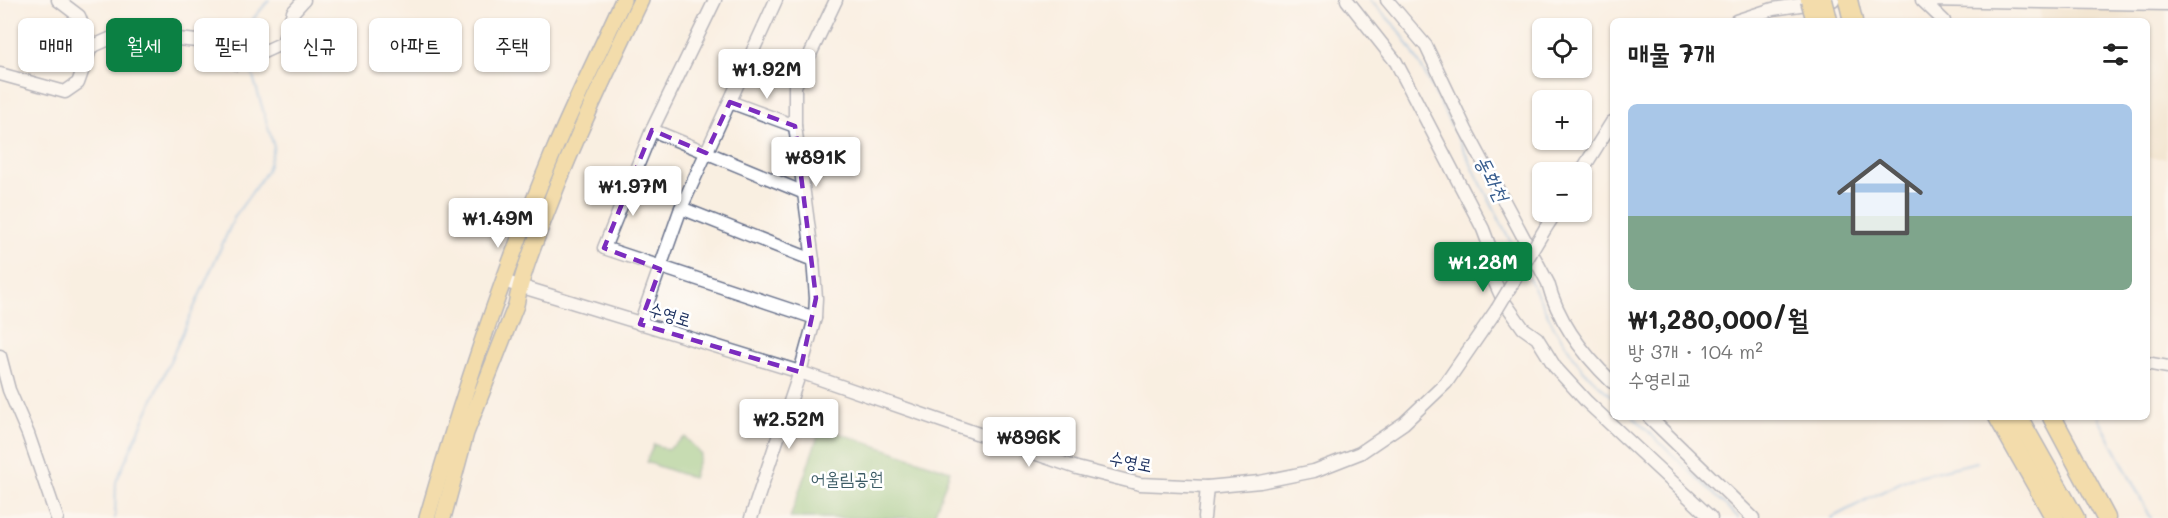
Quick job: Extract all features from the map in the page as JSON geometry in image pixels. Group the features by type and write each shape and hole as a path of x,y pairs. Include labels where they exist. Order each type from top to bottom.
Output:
{"highway":[{"path":"1810,0 1822,18"},
{"path":"1823,0 1824,18"},
{"path":"1848,0 1857,18"},
{"path":"1858,0 1858,18"},
{"path":"2000,420 2055,518"},
{"path":"2020,420 2075,518"},
{"path":"2044,420 2095,518"},
{"path":"2054,420 2106,518"}],"main road":[{"path":"427,518 452,430 503,281 554,151 623,0"},
{"path":"442,518 466,433 516,304 519,285 568,157 641,0"}],"street":[{"path":"58,0 80,18"},
{"path":"94,46 123,33 206,42 237,64 283,43 293,12 304,0"},
{"path":"715,0 652,130 604,248 660,269 815,318"},
{"path":"640,324 681,208 776,0"},
{"path":"751,518 800,372 815,318 813,260 802,192 795,126 795,86 836,0"},
{"path":"1347,0 1385,44 1424,113 1483,229 1489,245 1492,276 1503,300 1523,328 1537,338 1555,367 1581,396 1711,518"},
{"path":"1387,0 1426,46 1466,130 1548,283 1558,309 1578,344 1610,380"},
{"path":"1745,18 1773,9 1833,0"},
{"path":"1924,0 2168,4"},
{"path":"1924,0 1941,18"},
{"path":"0,74 65,92 78,83 82,72"},
{"path":"729,102 795,126"},
{"path":"1587,162 1610,125"},
{"path":"652,130 802,192"},
{"path":"681,208 813,260"},
{"name":"수영로","path":"503,281 800,372 1077,468 1140,484 1207,487 1260,482 1303,473 1360,453 1404,423 1446,383 1497,309 1550,222"},
{"path":"0,356 5,395 28,434 57,518"},
{"path":"2150,364 2168,367"},
{"path":"1652,420 1753,518"},
{"path":"1204,518 1207,487"}],"highlighted area":[{"path":"730,102 795,126 816,298 800,372 640,324 660,269 604,248 652,130 706,153"}],"shaded area":[{"path":"2040,8 2166,8 2166,158 2150,158 2150,18 2040,18"}],"green space":[{"name":"어울림공원","path":"821,427 950,471 933,518 790,518"},
{"path":"685,437 701,454 693,478 646,462 654,444 667,450"}],"waterway":[{"path":"254,18 269,0"},
{"name":"동화천","path":"1370,0 1399,30 1421,66 1521,262"},
{"path":"115,518 116,482 235,216 267,171 274,147 252,72"},
{"name":"동화천","path":"1525,270 1554,327 1582,369 1610,395"},
{"name":"동화천","path":"1636,420 1739,518"},
{"path":"2100,420 2151,518"},
{"path":"1831,518 1909,478 1977,462"}]}
